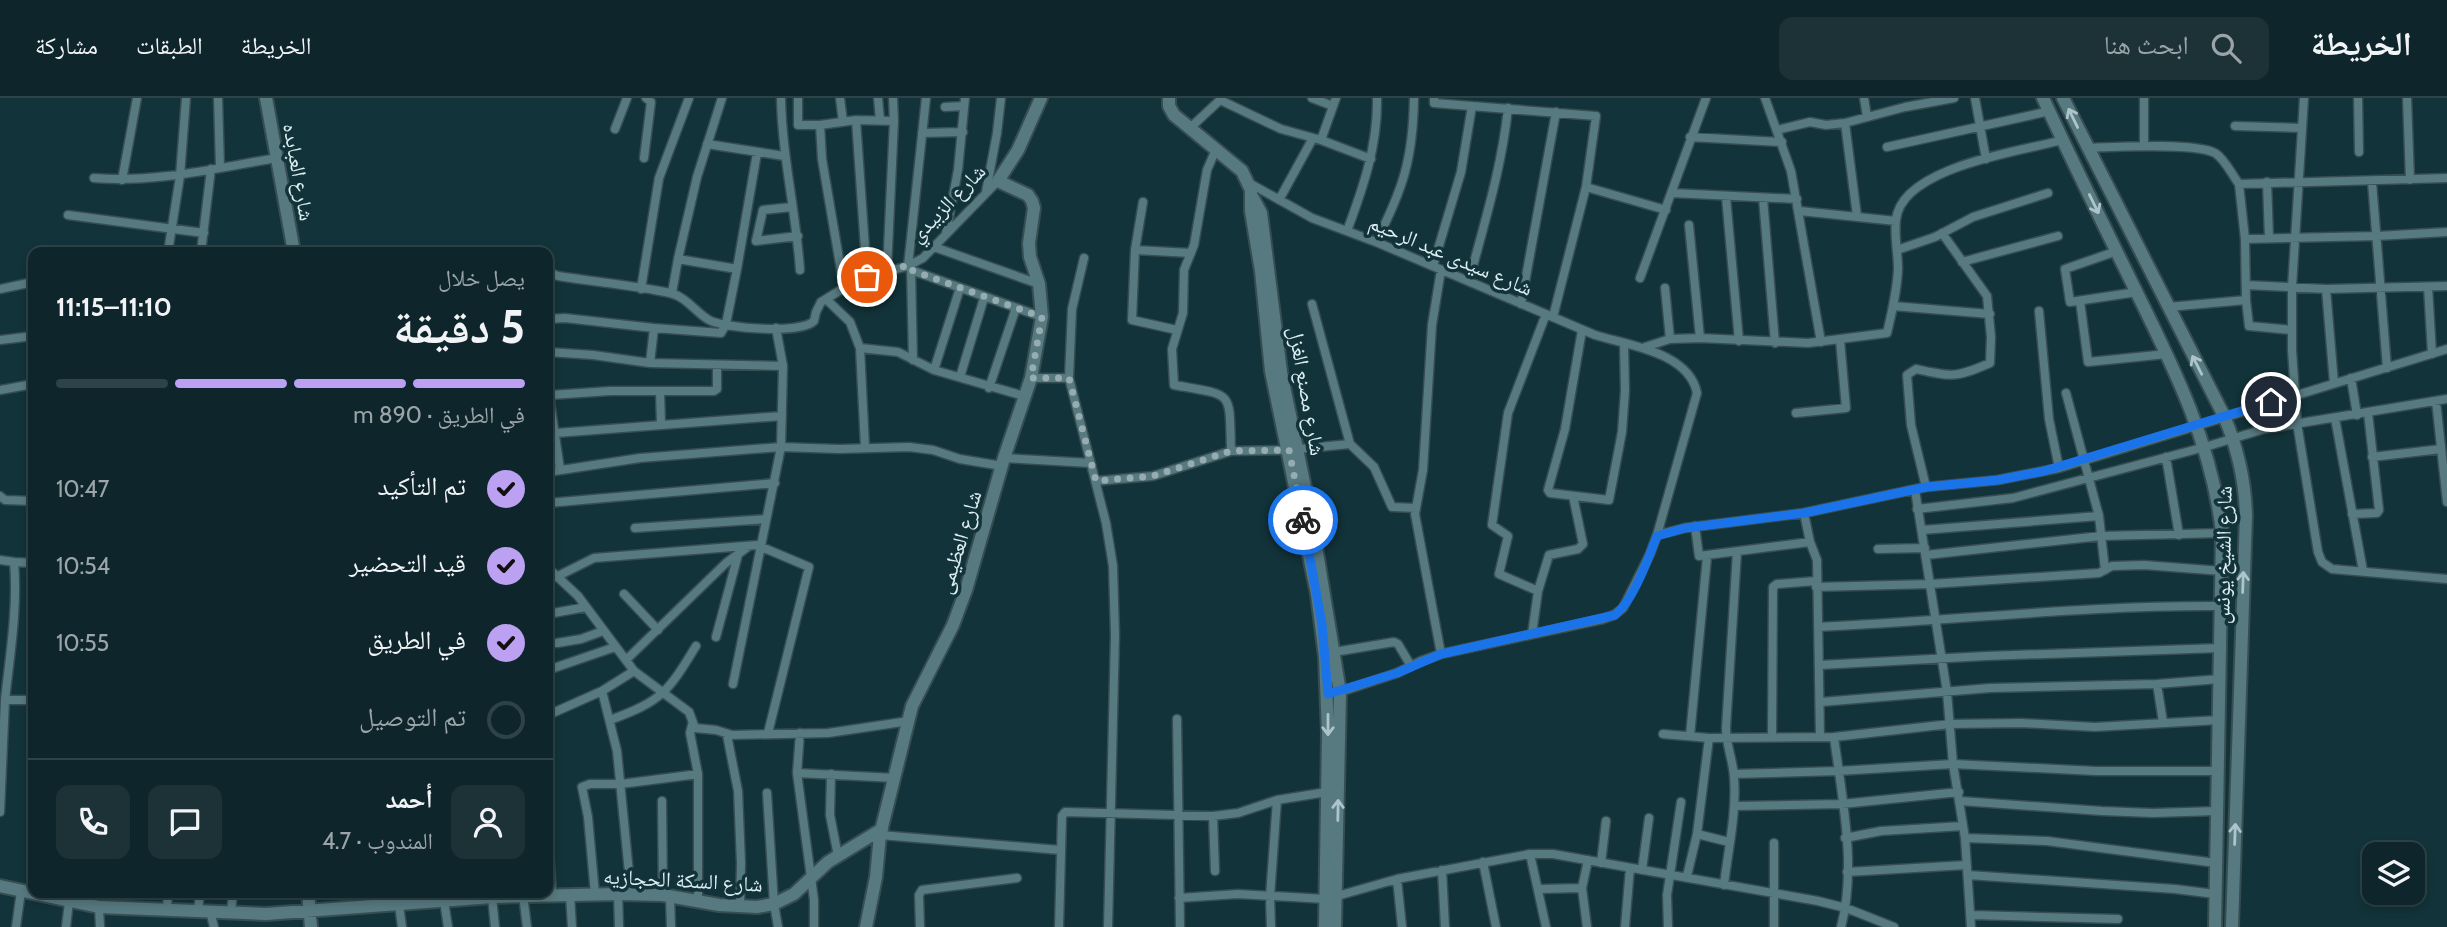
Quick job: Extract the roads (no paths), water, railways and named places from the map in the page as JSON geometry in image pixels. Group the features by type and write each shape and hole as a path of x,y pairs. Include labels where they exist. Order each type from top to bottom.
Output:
{"street":[{"path":"122,180 137,98"},
{"path":"169,247 180,176 186,98"},
{"path":"202,247 216,168 218,98"},
{"name":"شارع العبابده","path":"266,98 293,247"},
{"path":"615,129 626,98"},
{"path":"644,158 651,102 646,98"},
{"path":"640,289 659,178 689,98"},
{"path":"672,293 706,144 722,98"},
{"path":"781,98 785,156 798,236 800,270"},
{"path":"798,98 798,125 856,120 894,121"},
{"path":"840,98 843,122"},
{"path":"878,98 880,120"},
{"path":"887,270 894,98"},
{"path":"913,360 910,268 926,98"},
{"path":"986,193 1001,98"},
{"name":"شارع الزبيدي","path":"776,328 811,324 818,307 825,299 867,277 887,270 910,268 923,258 998,181 1018,150 1041,98"},
{"path":"1169,98 1171,111 1242,171 1249,183"},
{"path":"1279,200 1317,139 1334,102 1312,98"},
{"path":"1347,231 1371,159 1376,133 1377,98"},
{"path":"1376,242 1401,190 1410,157 1414,98"},
{"path":"1640,278 1706,98"},
{"path":"1765,98 1782,142 1800,211 1821,342"},
{"path":"1864,98 1867,117"},
{"path":"1777,130 1810,122 1826,125 1846,123 1904,102 1954,98"},
{"path":"1975,98 1986,159"},
{"name":"شارع الشيخ يونس","path":"2043,98 2167,354 2197,425 2215,486 2222,533 2215,927"},
{"name":"شارع الشيخ يونس","path":"2063,98 2224,416 2243,473 2246,515 2232,927"},
{"path":"2144,98 2144,146"},
{"path":"2304,98 2292,287 2294,395 2322,562 2332,569 2447,579"},
{"path":"2358,98 2359,152"},
{"path":"2407,98 2410,180"},
{"path":"1190,128 1220,100 1281,129 1371,159"},
{"path":"1434,101 1596,116 1586,187 1549,316 1508,413 1492,525 1508,537 1499,574 1538,592"},
{"path":"945,107 965,102 963,132 946,234"},
{"path":"1441,654 1419,541 1416,508 1423,470 1437,268 1461,172 1472,106"},
{"path":"1469,281 1502,153 1508,108"},
{"path":"1887,147 2050,111"},
{"path":"1521,304 1556,112"},
{"path":"856,120 867,277"},
{"path":"1846,123 1857,216"},
{"path":"820,125 822,159 844,288"},
{"path":"2235,126 2302,128"},
{"path":"922,133 963,132"},
{"path":"1690,137 1782,142"},
{"path":"1645,347 1670,339 1821,342 1887,333 1898,268 1896,221 1900,204 1927,182 1954,168 2063,140"},
{"path":"706,144 785,156"},
{"path":"2087,148 2144,146 2202,150 2216,154 2239,184 2245,239 2246,318 2249,326 2292,330"},
{"path":"1216,149 1207,170 1200,217 1184,270 1182,313 1172,349 1174,385 1218,393 1227,400 1230,407 1231,451"},
{"path":"553,319 719,334 726,324 757,153"},
{"path":"94,178 122,180 180,176 277,158"},
{"path":"2239,184 2447,178"},
{"name":"شارع العظيمى","path":"866,927 881,832 909,720 916,699 953,625 966,590 1003,462 1031,378 1042,317 1039,284 1033,271 1029,243 1034,208 1032,201 1028,195 998,181"},
{"path":"2267,182 2269,238"},
{"path":"2372,182 2386,368"},
{"name":"شارع سيدى عبد الرحيم","path":"1249,183 1312,218 1376,242 1582,330 1625,344 1645,347"},
{"name":"شارع مصنع الغزل","path":"1249,183 1252,198 1261,214 1281,372 1334,693 1326,792 1335,927"},
{"path":"1586,187 1666,209"},
{"path":"1672,193 1797,199"},
{"path":"1897,250 1925,242 1973,217 2048,193"},
{"path":"1726,197 1739,341"},
{"path":"1763,198 1776,343"},
{"path":"1143,202 1135,250 1132,320 1177,330"},
{"path":"792,207 763,210 756,241 798,236"},
{"path":"1800,211 1896,221"},
{"path":"68,215 204,233"},
{"path":"1689,225 1700,338"},
{"path":"2245,239 2447,232"},
{"path":"1926,487 1911,425 1907,375 1916,369 1952,376 1990,363 1990,314 1986,293 1942,233"},
{"path":"1962,261 2057,236"},
{"path":"934,247 1039,284"},
{"path":"1135,250 1191,253"},
{"path":"2117,251 2065,269 2070,302 2137,292"},
{"path":"1084,258 1072,309 1069,378 1096,481 1113,566 1115,635 1108,927"},
{"path":"678,259 737,269"},
{"path":"910,268 984,298 1042,317"},
{"path":"553,274 672,293 692,304 707,318 726,324 776,328 783,366 781,447 733,684"},
{"path":"0,289 28,283"},
{"path":"2246,285 2326,289 2447,286"},
{"path":"2428,287 2432,354"},
{"path":"934,370 960,288"},
{"path":"1665,288 1670,339"},
{"path":"2326,289 2334,383"},
{"path":"960,377 984,298"},
{"path":"825,299 850,322 860,348 865,447"},
{"path":"2168,307 2246,300"},
{"path":"2080,301 2088,362 2167,354"},
{"path":"1312,304 1350,444 1374,467 1394,508 1416,508"},
{"path":"1893,306 1990,314"},
{"path":"989,388 1016,308"},
{"path":"2039,311 2049,419 2059,468"},
{"path":"650,363 654,328"},
{"path":"1582,330 1564,429 1548,490 1550,493 1609,500 1622,432 1625,344"},
{"path":"0,340 28,336"},
{"path":"1796,413 1846,408 1840,340"},
{"path":"1334,693 1397,673 1441,654 1615,615 1623,608 1657,536 1697,394 1692,381 1682,370 1659,353 1645,347"},
{"path":"860,348 898,352 934,370 1024,396"},
{"path":"1657,536 1695,526 1804,513 1926,487 1998,480 2059,468 2447,349"},
{"path":"553,352 650,363 783,366"},
{"path":"553,394 714,391 717,389 717,365"},
{"path":"1031,378 1069,378"},
{"path":"2351,378 2357,415"},
{"path":"0,390 28,385"},
{"path":"660,392 661,424"},
{"path":"2066,393 2099,516 2105,570"},
{"path":"1917,509 2013,498 2205,447 2233,437 2297,423 2447,399"},
{"path":"2436,401 2447,502"},
{"path":"2352,514 2379,512 2368,413"},
{"path":"556,433 782,416"},
{"path":"553,418 560,468"},
{"path":"2335,418 2363,571"},
{"path":"1096,481 1153,476 1231,451 1293,450 1350,444"},
{"path":"553,470 640,458 781,447 909,447 933,450 960,459 1090,463"},
{"path":"2372,457 2441,449"},
{"name":"شارع مصنع الغزل","path":"1293,450 1334,652 1331,897 1325,927"},
{"path":"2166,457 2179,535"},
{"path":"553,503 775,483"},
{"path":"1915,490 1947,692 1953,764 1965,838 1971,927"},
{"path":"0,496 5,500 28,501"},
{"path":"1532,634 1538,592 1550,554 1582,547 1573,496"},
{"path":"1804,513 1817,560 1820,737"},
{"path":"1922,530 2099,516"},
{"path":"635,528 766,519"},
{"path":"1695,526 1699,556 1810,542"},
{"path":"1878,549 1926,551 2101,536 2222,533"},
{"path":"553,577 594,558 760,545 809,567 768,733"},
{"path":"626,660 726,563 750,546"},
{"path":"1724,885 1735,806 1734,774 1726,737 1737,552"},
{"path":"716,637 738,554"},
{"path":"1690,736 1707,557"},
{"path":"0,560 28,563"},
{"path":"0,812 5,700 13,620 14,562"},
{"path":"1772,737 1773,587 1777,584 1931,584 2099,573 2112,566 2144,565 2222,571"},
{"path":"553,572 586,607 634,671 689,712 698,774 698,903"},
{"path":"624,594 658,630"},
{"path":"1818,627 2153,606 2221,606"},
{"path":"553,613 586,607"},
{"path":"557,643 581,639 603,631"},
{"path":"1334,652 1394,642 1398,644 1411,666"},
{"path":"610,720 640,709 662,693 675,680 696,646"},
{"path":"553,668 615,647"},
{"path":"1820,665 2220,648"},
{"path":"553,713 602,691 634,671"},
{"path":"1821,702 1990,688 2157,684 2220,679"},
{"path":"2157,684 2163,722"},
{"path":"602,691 618,751 621,784 624,894 619,927"},
{"path":"5,700 28,699"},
{"path":"1177,719 1180,927"},
{"path":"692,725 699,730 716,730 727,735 839,732 909,720"},
{"path":"1663,734 1709,738 1834,737 1950,724 2022,723 2095,727 2219,720"},
{"path":"800,733 797,773 814,900 814,927"},
{"path":"727,735 738,791 740,907"},
{"path":"1834,737 1847,872 1846,908 1841,927"},
{"path":"1687,876 1697,834 1709,738"},
{"path":"1734,774 1953,764 2096,771 2218,771"},
{"path":"797,773 895,778"},
{"path":"595,894 588,817 582,787 698,774"},
{"path":"831,774 830,815 838,856"},
{"path":"1059,927 1063,814 1213,816 1238,813 1277,800 1326,792"},
{"path":"767,793 774,904 778,927"},
{"path":"1735,806 1842,804 1960,797 2102,811 2217,811"},
{"path":"1271,927 1269,897 1277,800"},
{"path":"662,801 666,896 671,927"},
{"path":"1668,927 1669,873 1681,802"},
{"path":"1213,816 1215,871"},
{"path":"1642,870 1650,818"},
{"path":"1601,863 1606,821"},
{"path":"1845,838 1881,831 1963,826"},
{"path":"881,832 1060,850"},
{"name":"شارع السكة الحجازيه","path":"553,895 666,896 698,903 740,907 774,904 794,894 838,856 881,832"},
{"path":"1697,834 1729,842"},
{"path":"1965,838 2047,841 2216,863"},
{"path":"1774,843 1774,927"},
{"path":"1179,898 1238,894 1331,897 1397,879 1483,862 1530,854 1553,854 1687,876 1846,908 1882,925 1894,927"},
{"path":"1530,854 1546,927"},
{"path":"1587,927 1581,888 1588,860"},
{"path":"1483,862 1496,927"},
{"path":"1847,872 1966,865"},
{"path":"1625,927 1630,868"},
{"path":"1442,870 1445,927"},
{"path":"1968,875 2216,894"},
{"path":"920,927 919,895 922,890 1017,878"},
{"path":"1397,879 1402,927"},
{"path":"2216,879 2234,880"},
{"name":"شارع السكة الحجازيه","path":"0,886 28,892"},
{"path":"1539,888 1581,888"},
{"path":"16,927 21,891"},
{"path":"570,895 572,927"},
{"path":"167,909 168,898"},
{"path":"201,898 204,911 214,927"},
{"path":"231,912 232,898"},
{"path":"308,898 310,927"},
{"name":"شارع السكة الحجازيه","path":"75,900 99,907 309,912 384,899 399,905 425,898"},
{"name":"شارع السكة الحجازيه","path":"433,898 444,901 458,898"},
{"path":"492,898 495,927"},
{"path":"520,898 527,927"},
{"path":"66,927 75,900"},
{"path":"444,901 448,927"},
{"path":"399,905 402,927"},
{"path":"99,907 100,927"},
{"path":"1972,915 2118,919"}]}
